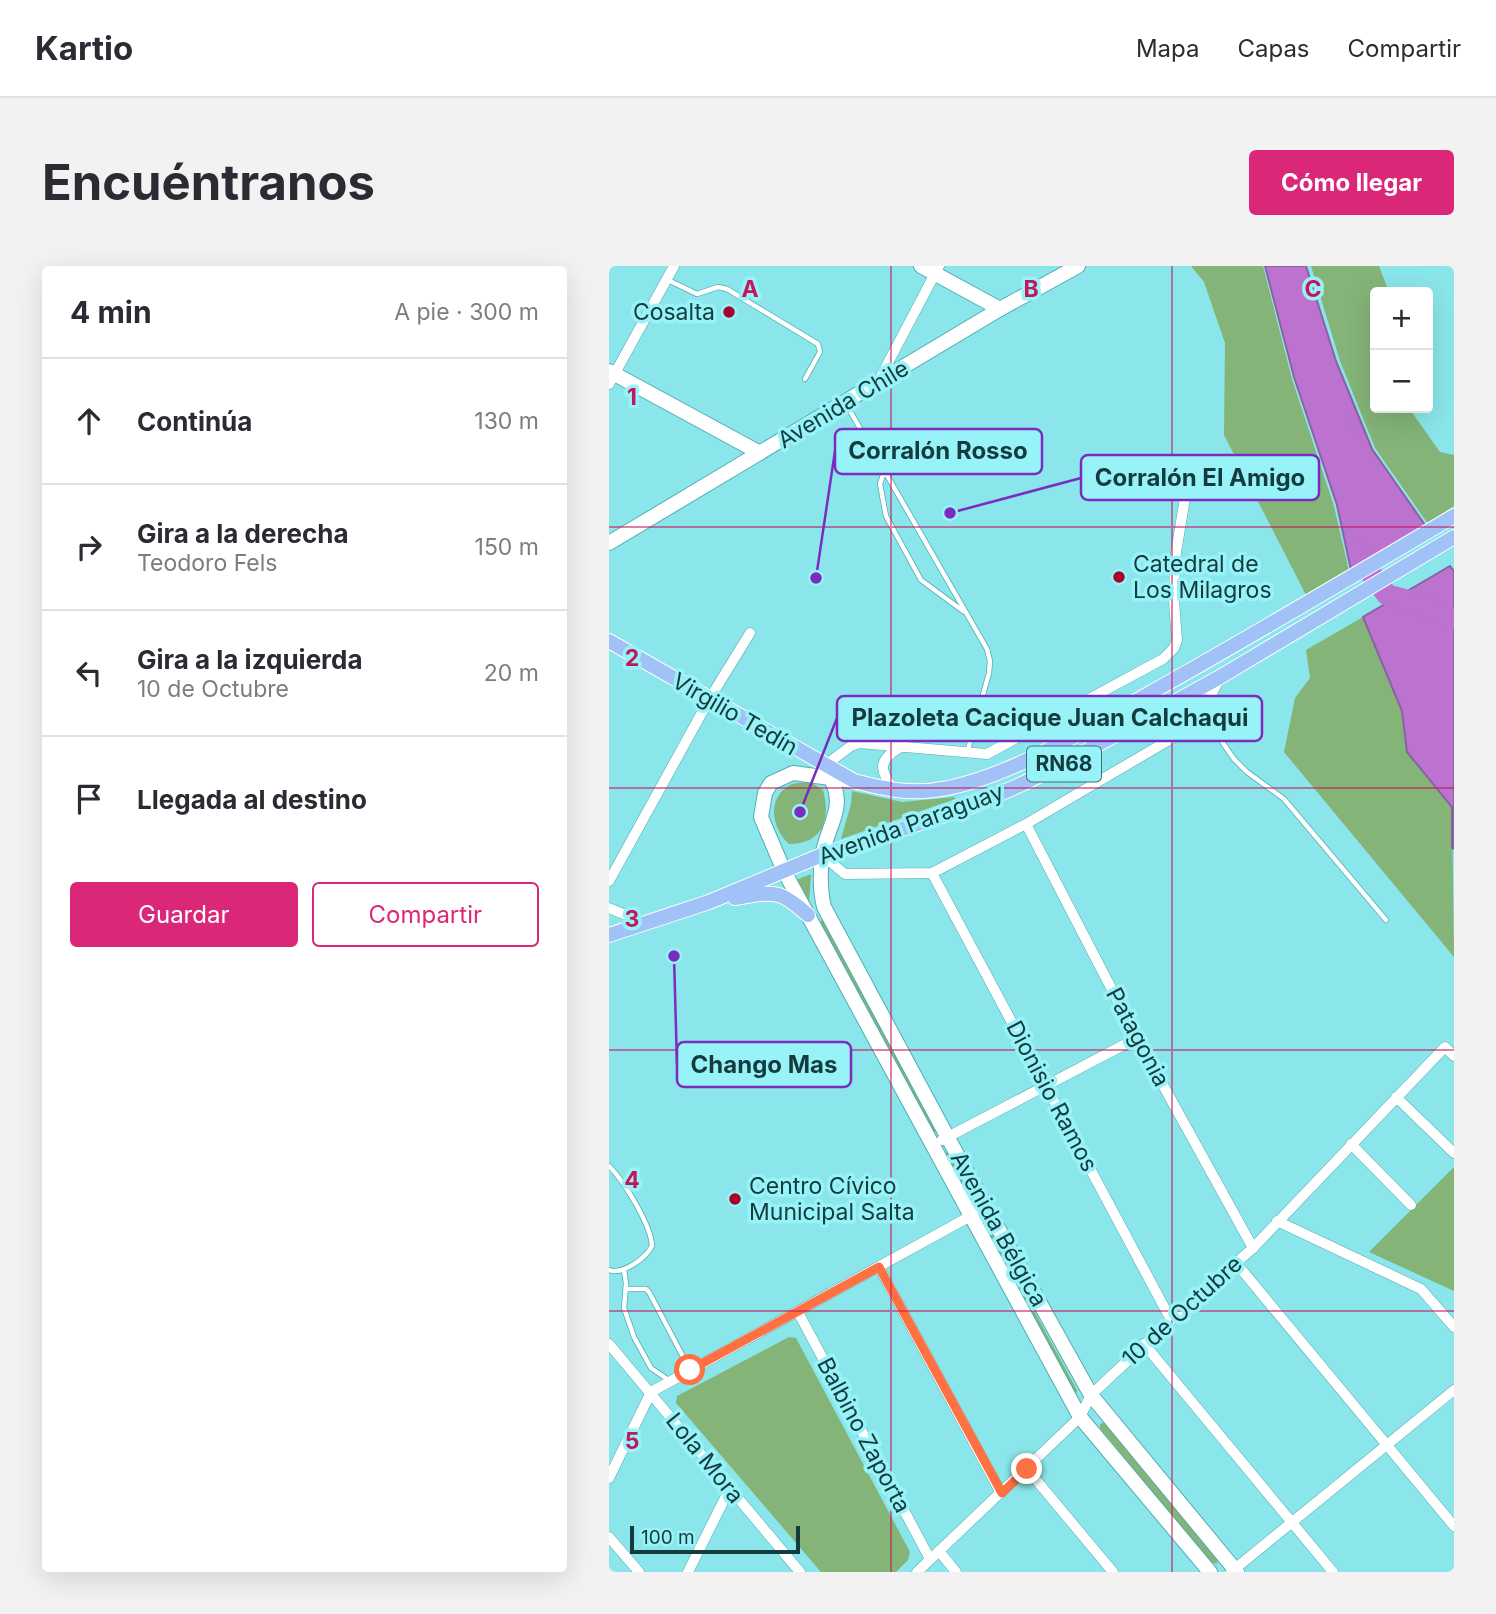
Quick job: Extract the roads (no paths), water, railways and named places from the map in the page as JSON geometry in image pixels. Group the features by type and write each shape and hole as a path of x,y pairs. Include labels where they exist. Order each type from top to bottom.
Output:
{"main road":[{"path":"921,266 937,270 1000,309"},
{"name":"Avenida Chile","path":"609,543 1000,309 1078,266"},
{"path":"611,376 760,453"},
{"name":"Avenida Paraguay","path":"827,772 897,792 925,792 951,788 1007,768 1077,735 1454,516"},
{"name":"Avenida Paraguay","path":"609,935 709,902 822,855 991,798 1068,761 1220,677 1454,537"},
{"name":"Virgilio Tedín","path":"609,641 710,698 827,772"},
{"path":"784,872 761,817 765,793 771,783 793,773 827,772 837,789 838,807 822,855"},
{"name":"Avenida Bélgica","path":"822,855 820,890 824,907 1091,1395 1234,1571"},
{"name":"Avenida Bélgica","path":"784,872 1080,1417 1210,1572"},
{"path":"709,902 761,894 783,894 808,915"}],"street":[{"path":"611,376 674,266"},
{"path":"877,384 937,270"},
{"path":"827,772 851,746 859,743 987,754 1163,659 1174,648 1177,639 1175,559 1189,473"},
{"path":"609,881 710,698 750,633"},
{"path":"822,855 845,874 932,873 1026,824 1186,730 1202,714 1220,677"},
{"path":"897,792 883,773 883,762 889,753 904,746"},
{"name":"Patagonia","path":"1026,824 1137,1038 1253,1248"},
{"name":"Dionisio Ramos","path":"932,873 1171,1320"},
{"path":"609,908 643,922"},
{"path":"932,1145 1137,1038"},
{"name":"10 de Octubre","path":"917,1572 1080,1417 1091,1395 1144,1344 1253,1248 1445,1047 1454,1056"},
{"path":"1396,1097 1454,1153"},
{"path":"1351,1144 1411,1205"},
{"path":"609,1479 651,1392 987,1207"},
{"path":"1277,1221 1421,1289 1454,1327"},
{"path":"1235,1263 1454,1526"},
{"path":"879,1267 1002,1493"},
{"name":"Balbino Zaporta","path":"798,1312 930,1559"},
{"name":"Lola Mora","path":"609,1344 800,1572"},
{"path":"1144,1344 1333,1572"},
{"path":"1234,1571 1454,1390"},
{"path":"1027,1469 1113,1572"},
{"path":"688,1572 730,1488"},
{"path":"609,1537 639,1572"},
{"path":"939,1551 956,1572"}],"lane":[{"path":"666,279 697,294 718,287 727,289 818,344 820,352 805,379"},
{"path":"845,403 987,649 990,660 967,753"},
{"path":"884,471 880,484 886,516 921,580 965,613"},
{"path":"1202,714 1234,759 1284,799 1386,920"},
{"path":"609,1166 625,1186 652,1242 647,1254 624,1269 618,1272 609,1270"},
{"path":"624,1269 624,1308 634,1337 651,1368 671,1381"},
{"path":"626,1289 646,1289 649,1292 690,1370"}],"waterway":[{"path":"1358,548 1361,560 1387,595 1454,619"}],"place":[{"name":"Cosalta","path":"729,312"},
{"name":"Corralón El Amigo","path":"950,513"},
{"name":"Catedral de Los Milagros","path":"1119,577"},
{"name":"Corralón Rosso","path":"816,578"},
{"name":"Plazoleta Cacique Juan Calchaqui","path":"800,812"},
{"name":"Chango Mas","path":"674,956"},
{"name":"Centro Cívico Municipal Salta","path":"735,1199"}]}
